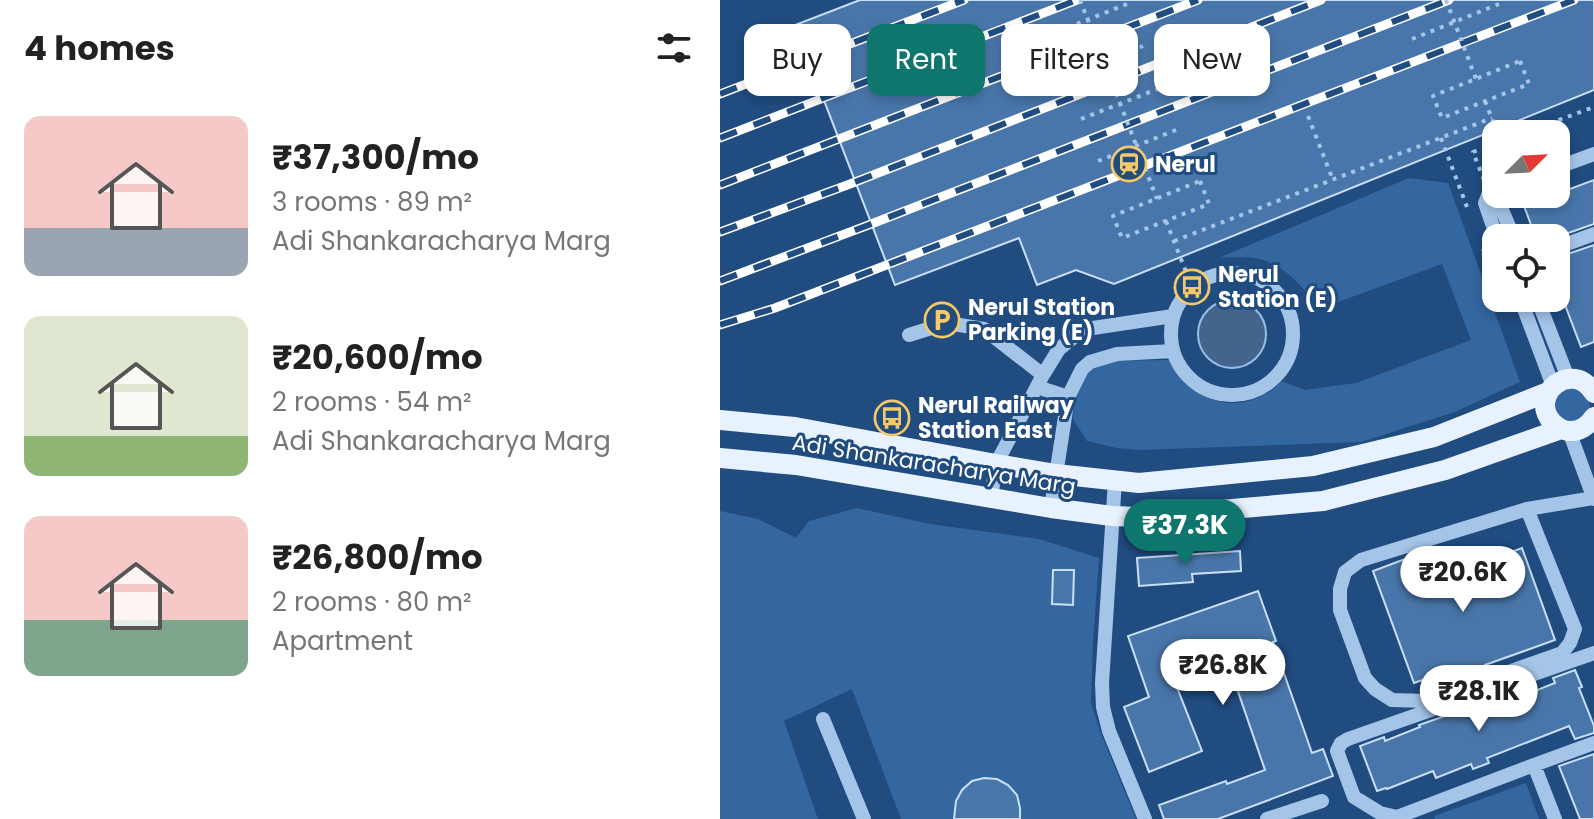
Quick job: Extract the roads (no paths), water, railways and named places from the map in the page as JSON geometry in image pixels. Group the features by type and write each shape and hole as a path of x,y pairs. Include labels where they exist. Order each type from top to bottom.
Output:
{"main road":[{"path":"1565,430 1554,424 1545,409 1574,385"},
{"name":"Adi Shankaracharya Marg","path":"720,420 795,427 1056,474 1139,483 1313,466 1434,437 1574,385"},
{"name":"Adi Shankaracharya Marg","path":"720,458 796,465 1051,508 1141,517 1323,501 1445,470 1565,430 1586,426 1593,421"}],"street":[{"path":"1570,163 1594,154"},
{"path":"1570,243 1594,234"},
{"path":"1226,273 1244,274 1261,280 1276,291 1287,306 1293,343 1277,375 1263,387 1246,394 1227,395 1209,391 1194,382 1181,368 1173,351 1173,316 1192,287 1208,277 1226,273"},
{"path":"1529,312 1574,385"},
{"path":"1543,312 1574,385"},
{"path":"991,498 996,464 1059,349 1075,336 1093,328 1173,316"},
{"path":"909,335 947,323 984,329 1040,381 1068,397"},
{"path":"1051,508 1068,397 1082,369 1090,362 1117,354 1173,351"},
{"path":"1527,509 1575,629 1562,653 1427,701 1392,700 1375,689 1365,678 1340,610 1340,589 1345,572 1361,560 1527,509 1594,499 1565,430"},
{"path":"1115,480 1103,707 1109,731 1145,819"},
{"path":"1594,653 1348,739 1341,743 1337,751 1354,797 1380,813 1397,817 1594,743"},
{"path":"823,719 864,819"},
{"path":"1534,765 1555,819"},
{"path":"1267,819 1322,801"}],"railway":[{"path":"720,94 964,0"},
{"path":"720,138 1077,0"},
{"path":"720,185 1198,0"},
{"path":"720,232 1321,0"},
{"path":"720,281 1449,0"},
{"path":"720,325 775,308 1574,0"}],"place":[{"name":"Nerul","path":"1129,164"},
{"name":"Nerul Station (E)","path":"1192,287"},
{"name":"Nerul Station Parking (E)","path":"942,320"},
{"name":"Nerul Railway Station East","path":"892,418"}]}
